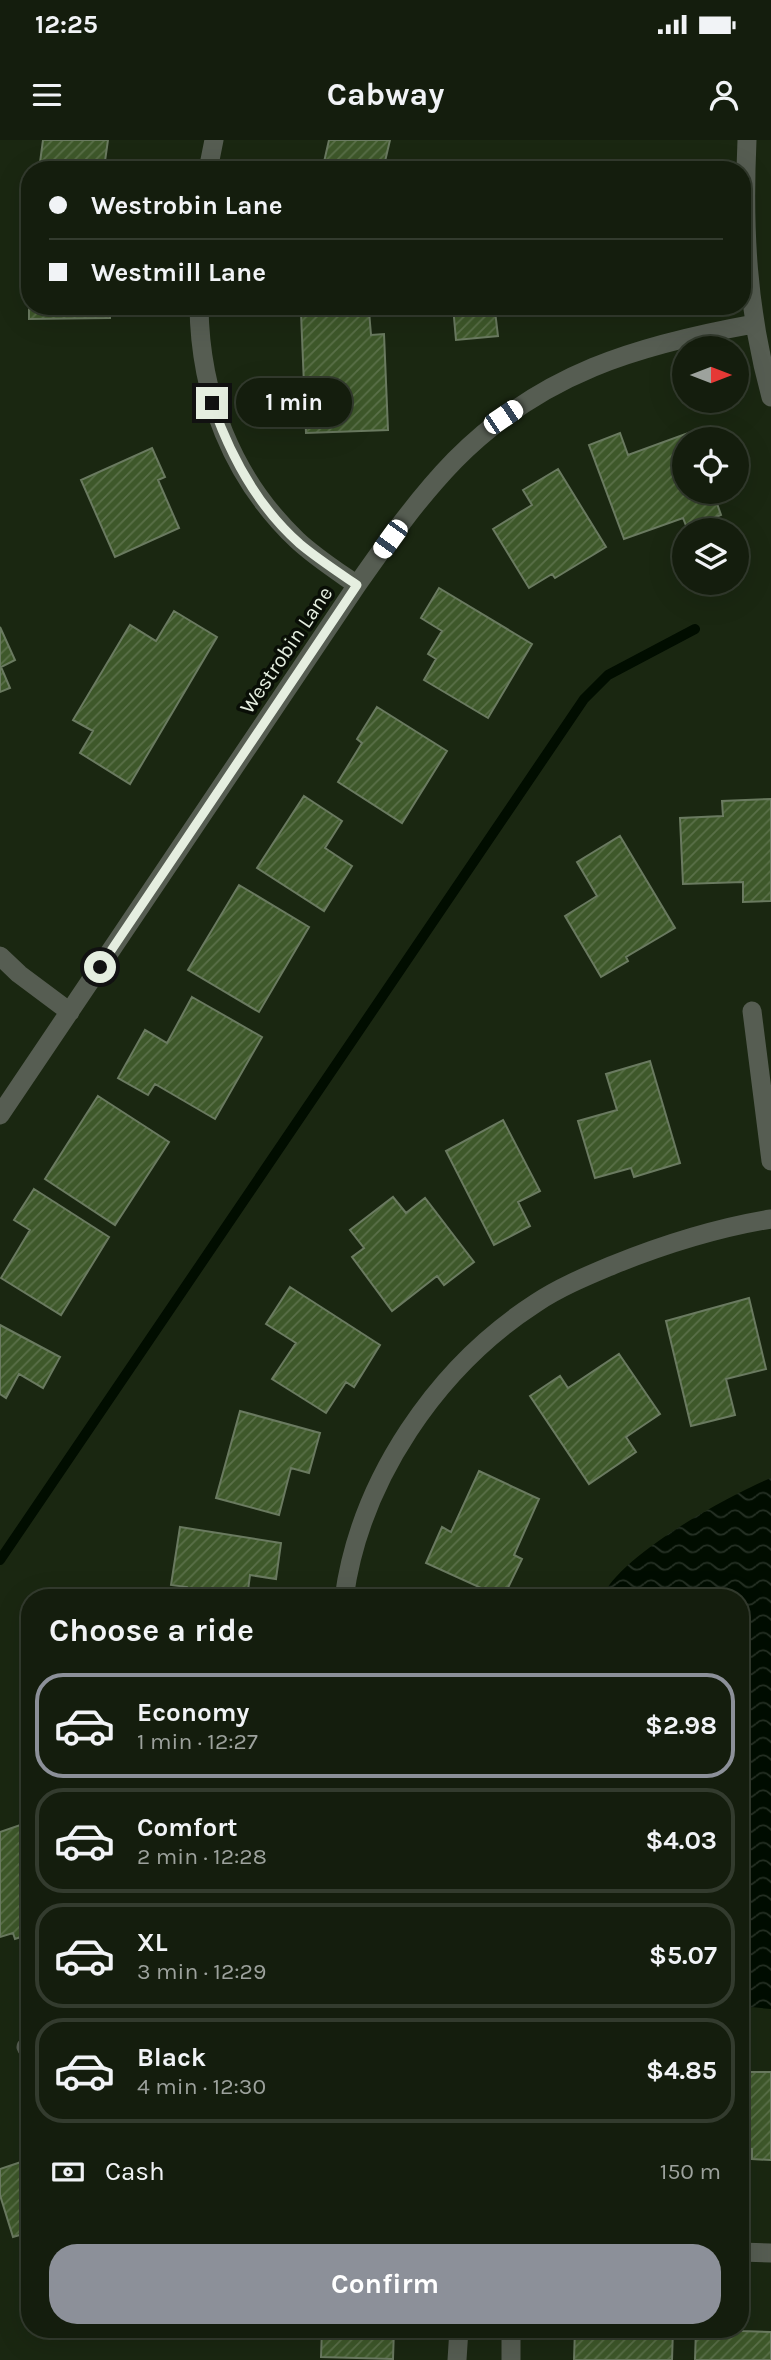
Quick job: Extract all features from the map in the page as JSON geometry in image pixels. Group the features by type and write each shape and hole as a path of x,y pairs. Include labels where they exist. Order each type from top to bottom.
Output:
{"street":[{"path":"210,161 214,140"},
{"path":"747,140 747,161"},
{"path":"751,302 771,397"},
{"path":"199,315 204,368 212,403 223,435 239,466 281,524 300,543 357,585"},
{"name":"Westrobin Lane","path":"0,1115 357,585 399,526 449,466 503,417 573,374 629,353 691,336 754,324"},
{"path":"0,956 19,974 70,1012"},
{"path":"752,1011 771,1161"},
{"path":"346,1589 358,1536 370,1502 387,1468 441,1388 486,1341 536,1303 586,1276 685,1238 771,1219"},
{"path":"749,2252 771,2253"},
{"path":"457,2360 458,2338"},
{"path":"511,2338 511,2360"}],"water":[{"path":"771,1478 771,2009 749,2007 749,1589 607,1589 629,1564 651,1546 703,1512"}],"building":[{"path":"43,140 108,140 105,161 40,161"},
{"path":"329,140 390,140 385,161 324,161"},
{"path":"29,315 110,315 110,318 29,319"},
{"path":"301,315 369,315 371,335 384,334 388,430 306,433"},
{"path":"454,315 495,315 498,336 456,340"},
{"path":"620,433 628,455 672,439 672,504 717,504 721,515 713,518 672,518 672,522 624,539 589,445"},
{"path":"152,448 165,477 158,480 179,528 115,557 81,480"},
{"path":"558,469 606,547 555,578 552,574 529,588 493,529 532,505 523,490"},
{"path":"439,588 532,644 488,718 424,680 436,659 428,654 442,631 421,618"},
{"path":"174,611 217,637 130,784 80,753 93,731 73,720 130,625 156,641"},
{"path":"0,627 15,660 1,667 10,688 0,692"},
{"path":"377,707 447,751 402,823 338,782 362,743 357,739"},
{"path":"304,796 342,821 325,848 352,866 324,911 257,868"},
{"path":"771,799 771,901 743,902 743,882 683,884 680,818 723,816 722,801"},
{"path":"620,836 675,928 626,957 628,961 601,977 565,916 597,896 577,862"},
{"path":"239,885 309,927 259,1012 188,970"},
{"path":"192,997 262,1037 215,1119 155,1084 148,1095 118,1078 145,1030 167,1043"},
{"path":"650,1061 680,1163 634,1177 631,1168 595,1178 578,1121 617,1110 606,1074"},
{"path":"98,1096 169,1142 115,1225 45,1179"},
{"path":"503,1120 540,1191 518,1202 530,1226 494,1245 446,1151"},
{"path":"34,1189 109,1237 61,1315 1,1278 30,1230 14,1220"},
{"path":"393,1197 406,1213 425,1198 474,1262 444,1285 437,1276 392,1311 352,1257 364,1248 350,1230"},
{"path":"290,1287 380,1345 354,1387 346,1382 326,1413 272,1379 296,1343 266,1324"},
{"path":"749,1298 766,1369 726,1379 735,1415 691,1426 666,1321"},
{"path":"0,1325 60,1357 43,1388 19,1374 6,1398 0,1394"},
{"path":"619,1354 660,1414 626,1437 636,1452 589,1484 530,1396 560,1376 568,1388"},
{"path":"240,1411 320,1433 309,1473 291,1468 279,1515 216,1498"},
{"path":"479,1471 539,1499 514,1555 522,1559 507,1589 483,1589 426,1563 442,1527 451,1532"},
{"path":"180,1527 281,1543 276,1579 250,1575 248,1589 187,1589 171,1585"},
{"path":"21,1825 21,1937 15,1939 13,1933 0,1937 0,1832"},
{"path":"749,2072 771,2072 771,2160 752,2159 752,2149 749,2149"},
{"path":"21,2162 21,2235 13,2237 0,2195 0,2169"},
{"path":"749,2331 771,2332 771,2360 695,2360 696,2338 749,2338"},
{"path":"322,2338 394,2338 393,2359 321,2357"},
{"path":"575,2338 673,2338 672,2360 574,2360"}],"waterway":[{"path":"0,1560 584,699 608,675 695,629"}],"route":[{"path":"100,967 357,585 300,543 260,498 223,435 212,403"}]}
